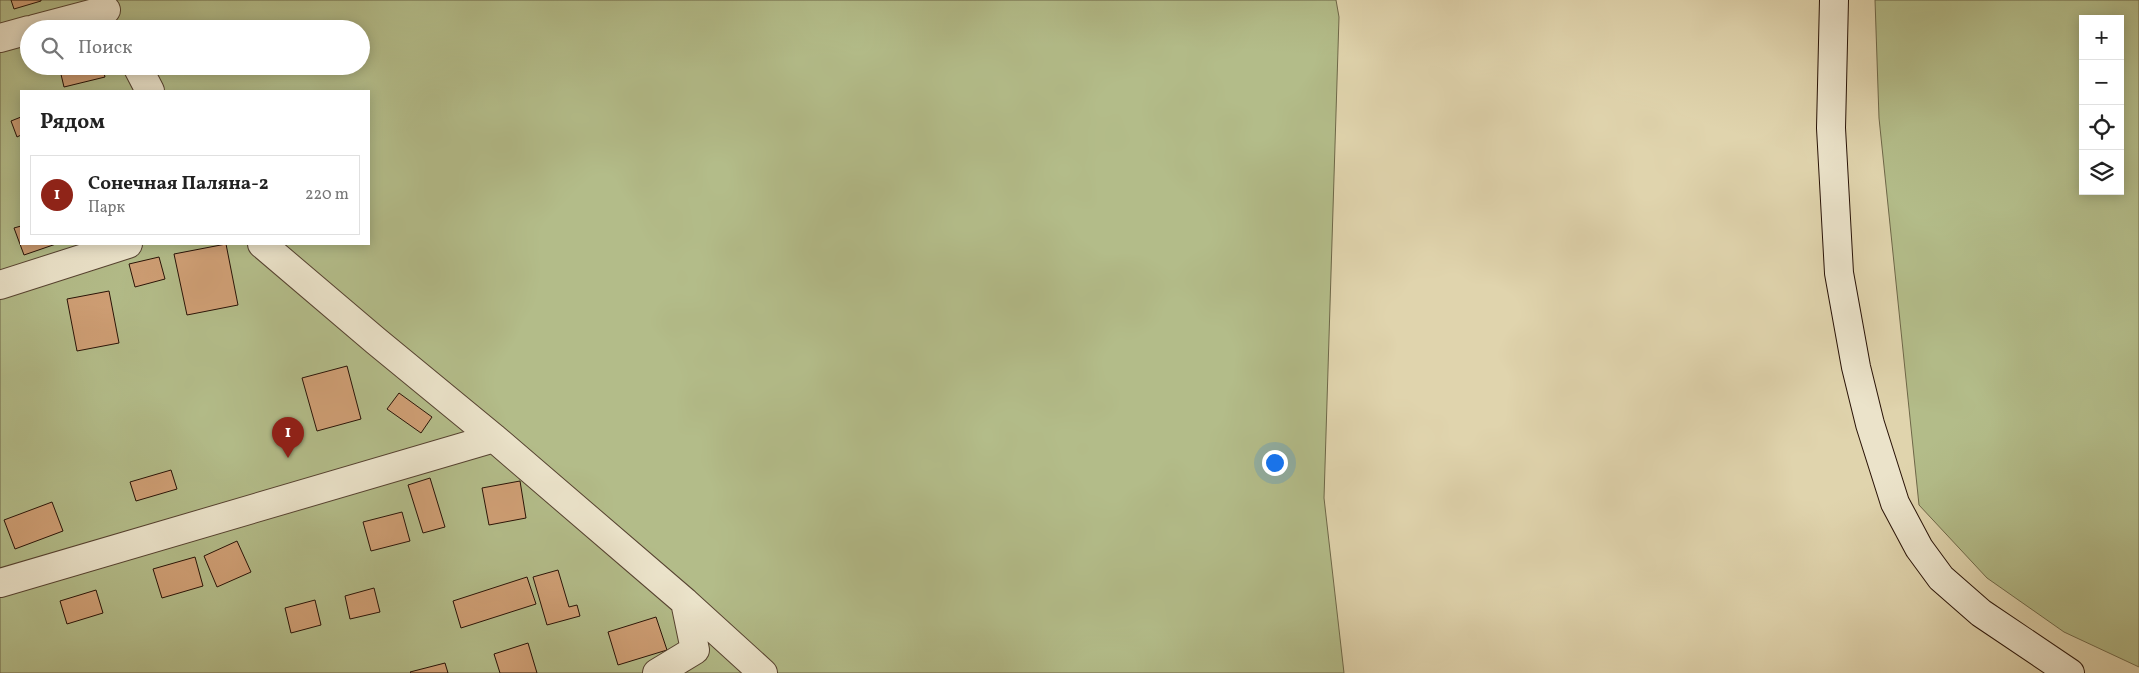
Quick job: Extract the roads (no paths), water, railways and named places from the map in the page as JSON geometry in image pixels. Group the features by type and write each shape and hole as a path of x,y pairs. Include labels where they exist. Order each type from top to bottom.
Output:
{"street":[{"path":"1834,0 1830,128 1839,273 1856,367 1870,424 1895,503 1919,548 1941,578 1981,613 2070,673"},
{"path":"76,20 108,13"},
{"path":"0,38 20,32"},
{"path":"142,75 149,90"},
{"path":"0,285 125,245"},
{"path":"263,245 494,438 685,602 763,673"},
{"path":"0,583 494,438"},
{"path":"657,673 695,650 685,602"}],"place":[{"name":"Сонечная Паляна-2","path":"288,458"}]}
